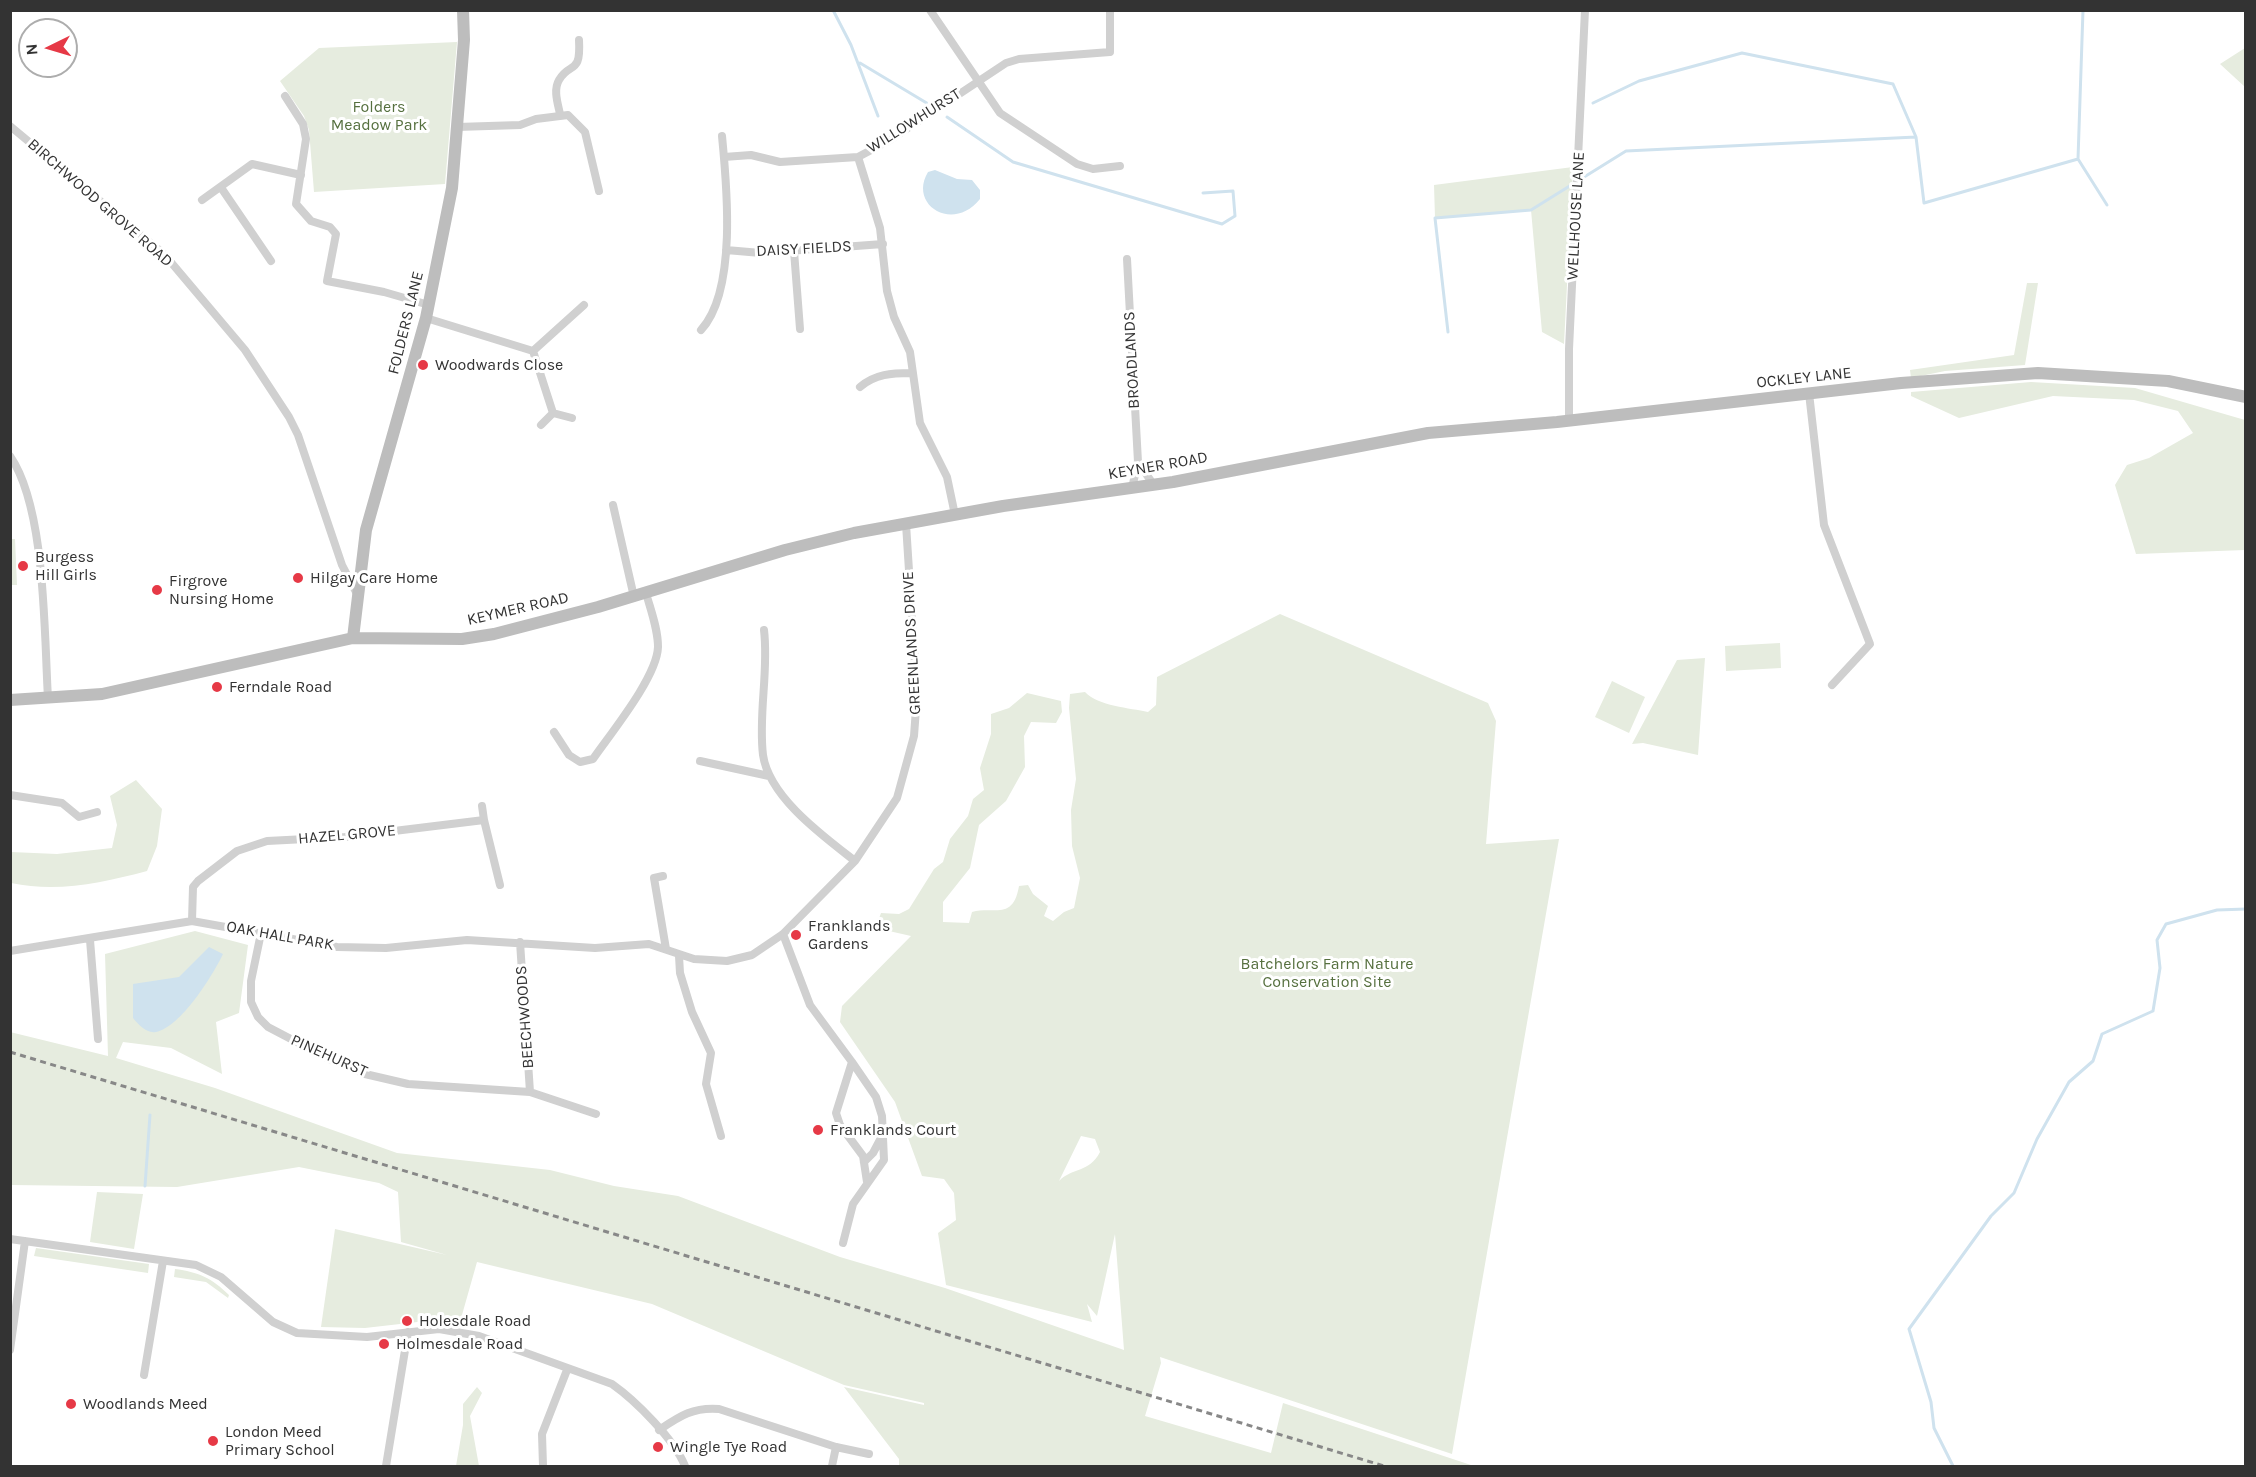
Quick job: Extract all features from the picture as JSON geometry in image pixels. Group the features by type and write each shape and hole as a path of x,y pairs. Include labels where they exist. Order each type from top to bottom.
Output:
{"street":[{"name":"FOLDERS LANE","path":"353,638 366,530 426,318 452,188 464,40 463,10"},
{"path":"930,10 976,81 1000,113 1077,164 1093,169 1120,166"},
{"name":"WILLOWHURST","path":"955,515 947,477 920,423 909,352 886,291 883,244 858,157 890,140 1006,63 1019,59 1110,52 1110,10"},
{"name":"WELLHOUSE LANE","path":"1569,421 1569,349 1585,10"},
{"path":"560,114 559,80 576,65 580,54 579,40"},
{"path":"285,96 303,124 306,152 296,204 310,221 330,227 336,234 327,281 384,292 429,305"},
{"path":"457,127 520,125 560,114 568,116 585,132 599,191"},
{"name":"BIRCHWOOD GROVE ROAD","path":"10,126 164,254 245,350 298,435 342,565 357,594"},
{"path":"701,330 711,318 726,250 722,136"},
{"path":"724,157 751,155 780,162 858,157"},
{"path":"202,200 222,189 252,164 301,175"},
{"path":"222,189 271,261"},
{"name":"DAISY FIELDS","path":"726,250 761,253 883,244"},
{"path":"794,251 800,329"},
{"name":"BROADLANDS","path":"1126,259 1138,462 1132,488"},
{"path":"533,351 584,305"},
{"path":"426,318 533,351"},
{"path":"533,351 553,413"},
{"path":"860,387 867,381 886,373 911,373"},
{"name":"OCKLEY LANE","path":"1367,444 1428,433 1569,421 1809,393 2037,373 2168,381 2246,397"},
{"path":"1809,393 1824,525 1870,644 1832,685"},
{"path":"553,413 572,417"},
{"path":"541,425 553,413"},
{"name":"KEYNER ROAD","path":"955,515 1132,488 1367,444"},
{"path":"10,456 29,494 40,567 48,698"},
{"path":"1138,462 1153,484"},
{"path":"554,732 568,755 580,762 593,759 651,673 658,650 657,632 640,595 613,506"},
{"name":"KEYMER ROAD","path":"10,700 102,693 153,684 353,638 473,637 640,595 785,550 955,515"},
{"name":"GREENLANDS DRIVE","path":"591,948 649,944 679,956 727,961 752,955 783,934 855,861 897,798 914,736 917,695 906,524"},
{"path":"764,630 763,755 769,776 784,799 855,861"},
{"path":"700,762 769,776"},
{"path":"10,795 62,803 79,818 97,812"},
{"path":"482,806 500,885"},
{"name":"HAZEL GROVE","path":"192,921 194,887 237,851 267,841 345,837 484,820"},
{"path":"663,876 654,878 666,949"},
{"name":"OAK HALL PARK","path":"10,951 90,940 192,921 337,947 386,948 467,940 591,948"},
{"name":"PINEHURST","path":"261,933 251,981 251,1002 258,1017 268,1027 329,1059 376,1077 408,1084 530,1092 596,1114"},
{"path":"783,934 810,1005 876,1097 882,1116 884,1160 853,1204 843,1242"},
{"path":"90,940 98,1039"},
{"name":"BEECHWOODS","path":"520,942 530,1092"},
{"path":"679,956 680,973 692,1012 706,1036 711,1053 705,1084 721,1136"},
{"path":"852,1062 836,1113 840,1125 864,1156 867,1182"},
{"path":"864,1162 873,1153 882,1136"},
{"path":"10,1239 196,1265 221,1277 273,1322 297,1333 367,1337 439,1329 470,1334 612,1384 624,1393 659,1430 679,1454 685,1467"},
{"path":"10,1350 25,1241"},
{"path":"144,1376 163,1261"},
{"path":"386,1467 408,1332"},
{"path":"543,1467 542,1434 567,1370"},
{"path":"659,1430 684,1413 702,1407 719,1409 836,1447 869,1454"},
{"path":"832,1467 836,1447"}],"green space":[{"name":"Folders Meadow Park","path":"457,42 445,184 314,192 309,130 304,116 280,81 319,48"},
{"path":"2245,48 2245,87 2220,64"},
{"path":"1573,167 1564,344 1542,332 1531,210 1435,218 1434,185"},
{"path":"2027,283 2038,283 2025,365 1945,371 1911,378 1910,370 2014,355"},
{"path":"2031,382 2135,388 2245,420 2245,550 2136,554 2115,485 2127,465 2149,458 2193,433 2178,411 2134,400 2053,396 1959,418 1911,396 1911,392"},
{"path":"11,539 15,539 17,585 11,585"},
{"name":"Batchelors Farm Nature Conservation Site","path":"1280,614 1488,703 1496,721 1486,844 1559,839 1452,1454 1160,1357 1161,1363 1145,1416 1271,1453 1283,1403 1474,1466 899,1466 899,1459 844,1387 924,1405 924,1403 844,1385 652,1304 477,1262 460,1322 435,1320 365,1328 321,1327 335,1229 447,1255 401,1242 398,1192 379,1183 299,1167 177,1187 11,1185 10,1032 108,1056 105,954 195,931 248,945 239,1013 216,1022 222,1074 171,1048 123,1042 116,1058 215,1088 397,1153 550,1170 614,1186 678,1196 840,1257 945,1288 1124,1350 1115,1234 1097,1316 1087,1304 1092,1322 946,1285 938,1233 956,1220 954,1193 944,1179 922,1176 895,1102 840,1022 842,1006 911,936 889,931 877,924 881,913 899,914 909,909 934,869 943,862 950,839 968,816 973,799 984,790 980,768 991,734 991,714 1009,708 1027,693 1061,701 1062,712 1056,723 1031,722 1024,736 1025,767 1006,801 979,825 970,868 943,902 943,922 969,923 972,912 1007,908 1016,897 1019,886 1028,885 1033,894 1048,906 1044,916 1053,921 1064,912 1074,908 1080,878 1072,846 1071,810 1076,779 1069,708 1070,694 1085,692 1106,703 1148,712 1156,705 1157,677","holes":["1081,1136 1095,1139 1100,1152 1096,1159 1059,1181"]},
{"path":"1780,643 1781,668 1726,671 1725,646"},
{"path":"1705,658 1698,755 1643,743 1632,744 1677,660"},
{"path":"1612,681 1645,697 1629,733 1595,717"},
{"path":"136,780 162,809 157,846 147,871 96,883 62,887 11,883 11,852 57,854 112,848 117,825 110,796"},
{"path":"97,1192 143,1194 134,1249 90,1242"},
{"path":"36,1248 149,1264 148,1273 34,1256"},
{"path":"175,1269 198,1274 211,1280 229,1295 228,1298 206,1282 174,1277"},
{"path":"477,1387 482,1393 470,1416 479,1466 456,1466 463,1425 463,1404"}],"water":[{"path":"935,170 957,179 972,180 980,190 980,199 969,209 958,214 936,211 924,195 923,184 928,172"},
{"path":"209,947 223,954 204,987 186,1011 166,1028 156,1032 149,1032 140,1026 133,1018 133,984 179,977"}],"waterway":[{"path":"833,10 851,45 878,116"},
{"path":"2083,10 2078,159 2107,205"},
{"path":"1593,103 1639,81 1742,53 1893,84 1916,137 1924,203 2078,159"},
{"path":"860,63 930,105"},
{"path":"947,117 1013,162 1222,224 1235,216 1233,191 1203,193"},
{"path":"1448,332 1435,218 1531,210 1626,151 1916,137"},
{"path":"1953,1466 1934,1428 1931,1402 1909,1329 1991,1216 2014,1193 2037,1139 2069,1082 2093,1061 2102,1034 2153,1011 2160,968 2157,940 2166,924 2217,910 2246,909"},
{"path":"145,1186 150,1115"}],"railway":[{"path":"10,1052 1384,1466"}],"place":[{"name":"Woodwards Close","path":"423,365"},
{"name":"Burgess Hill Girls","path":"23,566"},
{"name":"Hilgay Care Home","path":"298,578"},
{"name":"Firgrove Nursing Home","path":"157,590"},
{"name":"Ferndale Road","path":"217,687"},
{"name":"Franklands Gardens","path":"796,935"},
{"name":"Franklands Court","path":"818,1130"},
{"name":"Holesdale Road","path":"407,1321"},
{"name":"Holmesdale Road","path":"384,1344"},
{"name":"Woodlands Meed","path":"71,1404"},
{"name":"London Meed Primary School","path":"213,1441"},
{"name":"Wingle Tye Road","path":"658,1447"}]}
